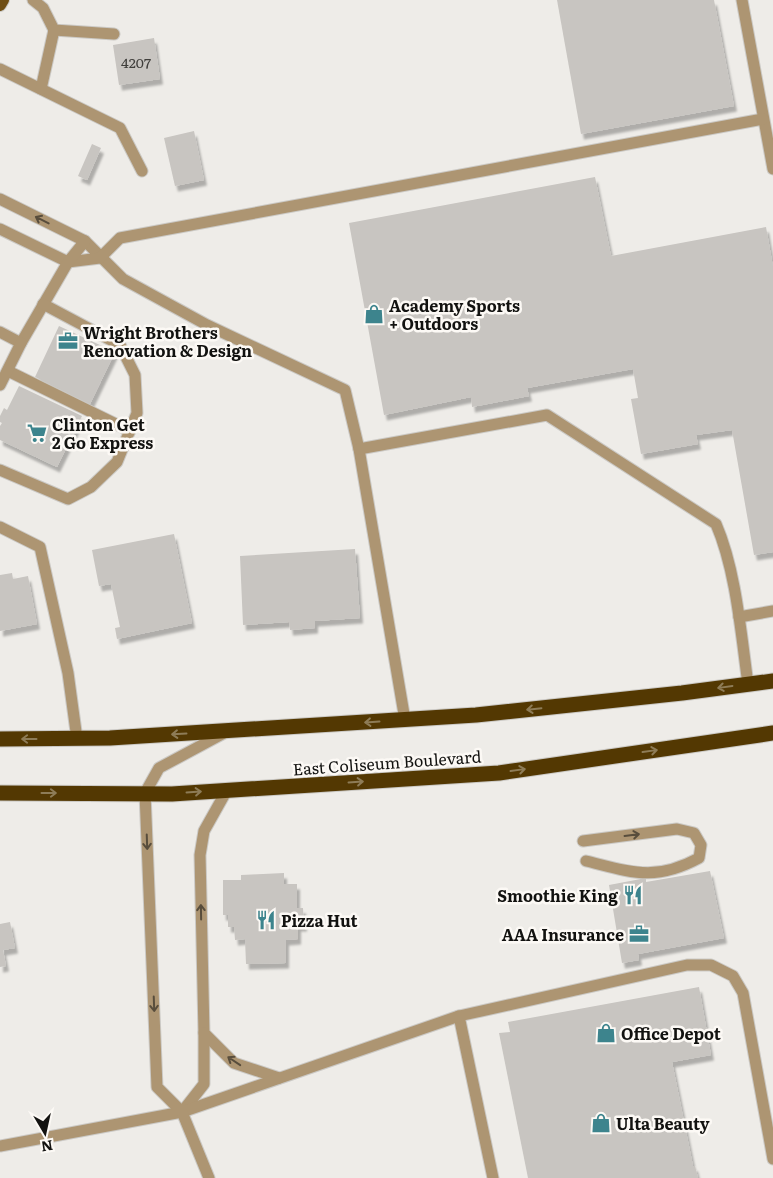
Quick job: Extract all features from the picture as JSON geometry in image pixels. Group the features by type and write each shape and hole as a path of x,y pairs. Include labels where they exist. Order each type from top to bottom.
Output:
{"highway":[{"path":"0,739 110,738 476,715 682,694 773,681"},
{"name":"East Coliseum Boulevard","path":"0,793 172,794 499,773 773,733"}],"main road":[{"path":"0,5 3,0"}],"lane":[{"path":"33,0 43,8 54,30 41,89"},
{"path":"742,0 773,169"},
{"path":"54,30 114,34"},
{"path":"0,69 120,128 142,171"},
{"path":"0,229 68,262 100,258 120,238 763,119"},
{"path":"0,198 84,241 123,279 207,325 345,390 359,448 405,720"},
{"path":"0,385 43,304 68,262 84,241"},
{"path":"0,470 68,499 91,488 117,462 137,413 135,375 120,345 43,304"},
{"path":"0,332 22,343"},
{"path":"8,371 130,430"},
{"path":"359,448 548,415 716,524 724,543 739,617 748,684"},
{"path":"0,527 40,547 68,673 77,738"},
{"path":"739,617 773,611"},
{"path":"209,1178 182,1112 157,1087 145,793 159,768 227,731"},
{"path":"182,1112 204,1084 200,855 204,832 227,790"},
{"path":"584,841 677,829 694,833 701,845 699,858 680,869 647,874 632,873 586,860"},
{"path":"0,1146 182,1112 459,1016 686,965 711,965 733,976 743,993 773,1159"},
{"path":"459,1016 493,1178"},
{"path":"204,1033 234,1063 279,1078"}],"building":[{"path":"557,0 714,0 734,106 581,134"},
{"path":"154,38 160,79 119,85 113,45"},
{"path":"194,131 204,180 175,186 164,138"},
{"path":"92,144 101,148 87,180 78,176"},
{"path":"595,177 611,256 766,227 773,267 773,552 754,555 732,430 696,435 698,444 641,454 631,399 638,398 633,369 527,388 529,396 472,407 471,397 384,415 349,223"},
{"path":"59,326 115,352 90,404 35,377"},
{"name":"Clinton Get 2 Go Express","path":"19,386 82,416 57,467 0,440 0,426 2,423 0,422 0,416 4,408 7,410"},
{"path":"174,534 192,623 117,639 115,628 120,627 111,584 99,586 92,550"},
{"path":"355,549 360,618 315,621 315,628 290,630 289,622 243,625 240,556"},
{"path":"12,573 13,579 28,576 37,624 0,631 0,575"},
{"path":"710,871 724,938 638,954 639,960 622,963 609,885 646,878 646,882"},
{"name":"Pizza Hut","path":"284,873 284,884 297,884 297,908 303,908 304,926 298,926 298,939 286,940 286,963 246,964 245,939 235,940 234,927 228,927 228,915 223,915 223,880 241,880 241,875"},
{"path":"10,922 15,948 3,950 6,966 0,967 0,924"},
{"name":"Ulta Beauty","path":"699,987 711,1055 672,1062 693,1166 695,1166 698,1178 528,1178 499,1033 510,1032 508,1022"}],"place":[{"name":"Academy Sports + Outdoors","path":"374,314"},
{"name":"Wright Brothers Renovation & Design","path":"68,341"},
{"name":"Clinton Get 2 Go Express","path":"37,433"},
{"name":"Smoothie King","path":"633,895"},
{"name":"Pizza Hut","path":"266,920"},
{"name":"AAA Insurance","path":"639,934"},
{"name":"Office Depot","path":"606,1033"},
{"name":"Ulta Beauty","path":"601,1123"}]}
